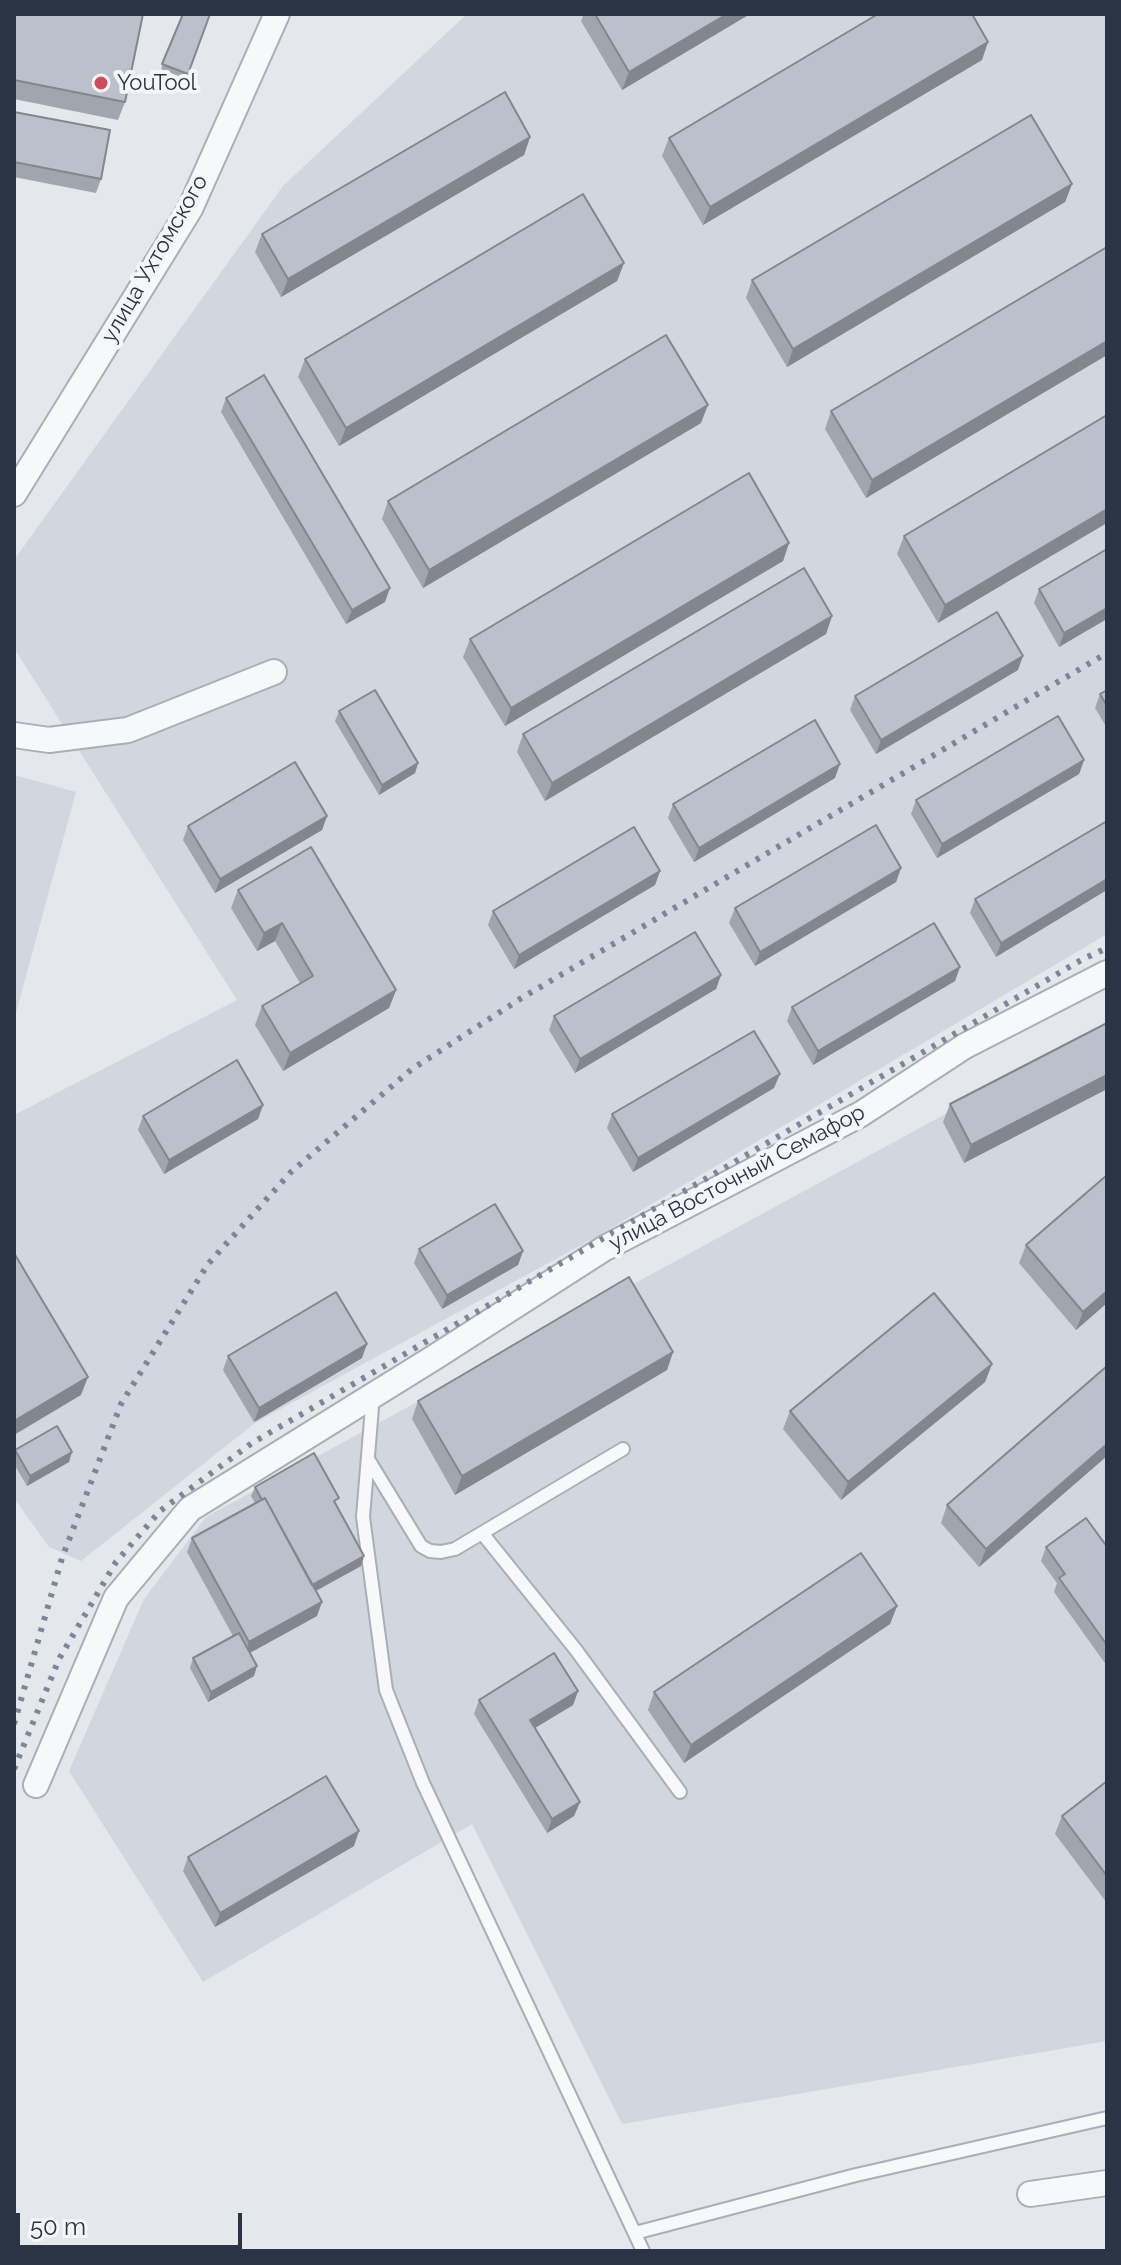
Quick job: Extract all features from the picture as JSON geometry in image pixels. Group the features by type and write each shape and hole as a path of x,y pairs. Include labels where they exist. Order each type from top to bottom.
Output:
{"street":[{"name":"улица Ухтомского","path":"14,494 190,209 277,14"},
{"path":"14,735 49,740 128,730 274,672"},
{"name":"улица Восточный Семафор","path":"36,1785 116,1598 190,1509 605,1248 861,1114 965,1046 1107,973"},
{"path":"1030,2194 1107,2183"}],"lane":[{"path":"373,1395 363,1517 386,1690 423,1783 643,2251"},
{"path":"368,1459 421,1546 441,1552 455,1549 623,1449"},
{"path":"482,1533 576,1650 680,1792"},
{"path":"635,2233 856,2175 1107,2118"}],"shaded area":[{"path":"467,14 1107,14 1107,934 596,1237 255,1423 81,1561 49,1547 14,1498 14,1115 237,1000 14,648 14,560 283,186"},
{"path":"14,775 76,792 14,1020"},
{"path":"1107,1026 1107,2041 622,2124 472,1824 203,1982 69,1771 144,1599 206,1517"}],"building":[{"path":"14,14 143,14 125,102 14,80"},
{"path":"183,14 210,14 188,74 162,64"},
{"path":"595,14 727,14 629,72"},
{"path":"878,14 972,14 988,42 710,207 669,138"},
{"path":"505,92 530,137 288,279 262,234"},
{"path":"14,112 110,130 101,179 14,162"},
{"path":"1031,115 1072,184 793,349 752,280"},
{"path":"583,194 624,263 346,428 305,359"},
{"path":"1107,247 1107,341 872,480 831,411"},
{"path":"666,335 708,405 429,570 388,501"},
{"path":"264,375 390,588 352,610 226,398"},
{"path":"1107,415 1107,509 945,605 904,536"},
{"path":"749,473 789,543 511,708 470,639"},
{"path":"1107,549 1107,608 1064,633 1039,589"},
{"path":"804,568 832,616 552,783 523,734"},
{"path":"997,612 1023,656 881,740 855,696"},
{"path":"375,690 418,763 382,785 339,711"},
{"path":"1107,690 1107,706 1100,694"},
{"path":"1058,716 1084,760 942,844 916,800"},
{"path":"815,720 840,764 699,848 673,804"},
{"path":"295,762 327,816 220,879 188,826"},
{"path":"1107,821 1107,879 1001,943 975,899"},
{"path":"876,825 901,868 760,952 735,908"},
{"path":"634,827 660,871 519,955 493,911"},
{"path":"311,847 396,990 290,1053 262,1006 313,976 282,923 264,933 238,890"},
{"path":"934,923 960,967 818,1051 792,1007"},
{"path":"695,932 721,975 580,1059 554,1016"},
{"path":"1107,1023 1107,1075 971,1145 950,1104"},
{"path":"754,1031 780,1074 638,1158 612,1114"},
{"path":"237,1060 263,1105 169,1160 143,1116"},
{"path":"1107,1175 1107,1291 1083,1312 1026,1245"},
{"path":"495,1204 523,1251 447,1295 419,1249"},
{"path":"14,1253 88,1377 14,1421"},
{"path":"629,1277 673,1352 462,1476 418,1401"},
{"path":"336,1292 367,1344 259,1408 228,1356"},
{"path":"934,1293 992,1364 848,1482 790,1411"},
{"path":"1107,1366 1107,1444 986,1549 947,1505"},
{"path":"57,1426 72,1452 30,1476 15,1450"},
{"path":"314,1453 339,1498 334,1501 364,1556 312,1585 265,1498 262,1500 255,1487"},
{"path":"265,1498 322,1602 249,1642 192,1538"},
{"path":"1086,1518 1107,1543 1107,1645 1059,1578 1065,1574 1046,1547"},
{"path":"861,1553 897,1606 691,1745 654,1692"},
{"path":"239,1633 257,1666 211,1692 193,1658"},
{"path":"554,1653 578,1691 530,1720 580,1802 552,1819 479,1700"},
{"path":"326,1776 359,1831 220,1913 188,1857"},
{"path":"1107,1781 1107,1876 1062,1816"}],"railway":[{"path":"14,1724 62,1558 121,1404 208,1264 291,1172 412,1069 520,999 1107,653"},
{"path":"14,1769 59,1659 116,1562 160,1511 252,1443 1083,959 1107,948"}],"place":[{"name":"YouTool","path":"101,83"}]}
